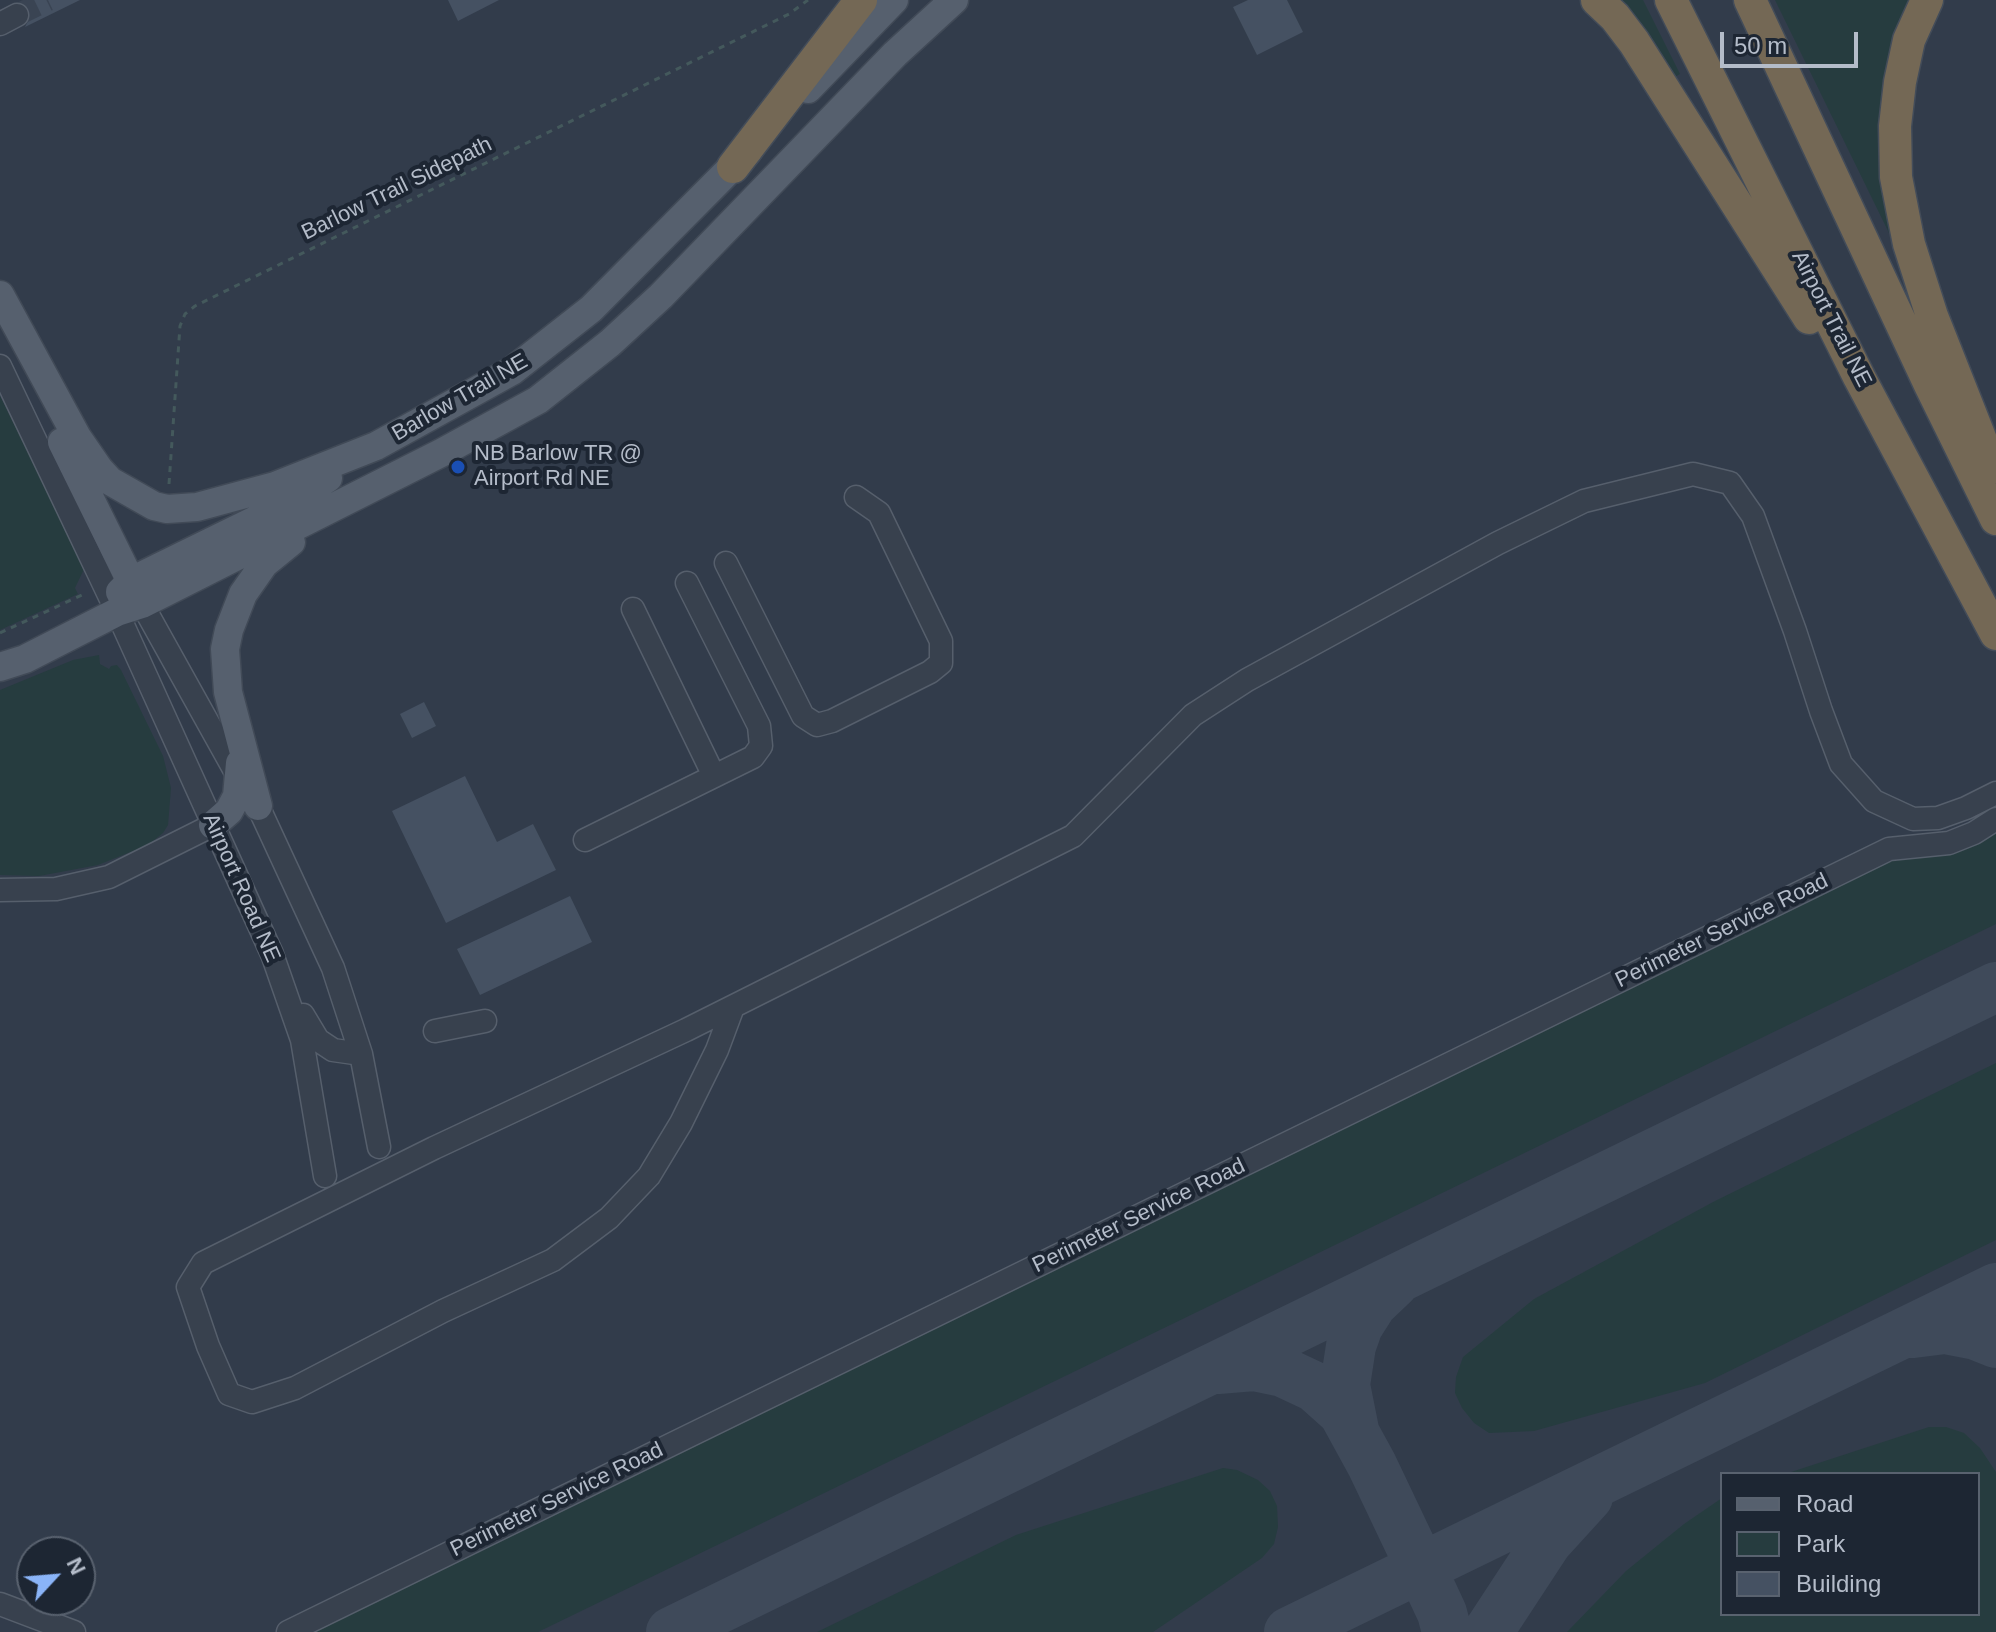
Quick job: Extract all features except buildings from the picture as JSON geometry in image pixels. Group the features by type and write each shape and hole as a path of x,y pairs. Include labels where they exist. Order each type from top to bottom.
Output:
{"highway":[{"path":"733,167 861,0"},
{"path":"1597,0 1634,42 1836,360 1859,377"},
{"name":"Airport Trail NE","path":"1671,0 1859,377 1996,634"},
{"path":"1750,0 1996,519"},
{"path":"1927,0 1909,40 1900,82 1895,126 1896,177 1909,244 1932,316 1996,478"}],"main road":[{"name":"Barlow Trail NE","path":"1,298 88,456 110,481 154,506 167,509 220,502 275,486 376,446 472,395 538,353 591,309 894,0"},
{"name":"Barlow Trail NE","path":"130,599 369,490 538,400 577,371 661,296 895,54 954,0"},
{"path":"1,298 48,414 130,599"},
{"path":"0,667 47,649 288,504 376,446"},
{"path":"213,825 229,811 237,796 240,780 240,758 224,670 229,630 243,594 277,551 369,490"},
{"path":"234,720 258,806"}],"street":[{"name":"Airport Road NE","path":"0,366 130,599 213,825 272,954 302,1040 325,1176"},
{"path":"733,1007 717,1050 681,1123 649,1176 609,1218 553,1260 443,1311 295,1388 252,1402 229,1394 208,1346 188,1287 203,1263 434,1148 733,1007 1073,836 1193,715 1325,636 1498,543 1584,501 1693,474 1730,483 1753,516 1841,764 1874,801 1913,819 1938,818 1996,793"},
{"path":"726,563 803,716 817,725 832,721 918,678 941,663 941,641 879,513 856,497"},
{"path":"585,840 753,757 761,746 759,726 687,583"},
{"path":"130,599 258,806 333,968 361,1054 379,1147"},
{"path":"633,609 714,776"},
{"name":"Perimeter Service Road","path":"288,1632 1889,849 1949,843 1974,833 1996,819"},
{"path":"0,890 56,889 109,877 213,825"},
{"path":"272,954 318,1040 333,1050 361,1054"},
{"path":"435,1031 485,1021"},
{"path":"0,1604 74,1632"}],"path":[{"name":"Barlow Trail Sidepath","path":"168,496 180,326 185,314 195,306 789,14 808,0"},
{"path":"0,633 82,595"}],"shaded area":[{"path":"0,0 1996,0 1996,1632 0,1632"}],"green space":[{"path":"1613,0 1643,0 1680,74 1673,78"},
{"path":"1775,0 1909,0 1895,38 1895,230 1889,233"},
{"path":"0,396 85,567 75,588 78,594 0,630"},
{"path":"99,655 100,664 109,669 117,665 121,670 163,756 171,788 168,825 148,845 98,865 39,876 0,875 0,690 73,660"},
{"path":"1996,825 1996,924 538,1632 304,1632 1898,856"},
{"path":"1996,1063 1996,1240 1705,1383 1534,1431 1489,1433 1474,1423 1462,1408 1455,1393 1456,1377 1463,1357 1534,1299 1715,1201"},
{"path":"1929,1427 1946,1427 1964,1433 1980,1448 1996,1472 1996,1632 1567,1632 1626,1571 1720,1499 1720,1616 1980,1616 1980,1472 1791,1472"},
{"path":"1223,1468 1237,1470 1258,1480 1270,1491 1277,1506 1278,1527 1274,1544 1262,1558 1153,1632 817,1632 1016,1535"}],"taxiway":[{"path":"671,1632 1996,987"},
{"path":"1354,1430 1345,1385 1351,1346 1358,1326 1372,1304 1393,1284"},
{"path":"1289,1632 1996,1288"},
{"path":"1913,1333 1945,1329 1976,1335 1996,1343"},
{"path":"1218,1369 1254,1366 1283,1372 1315,1387 1343,1412 1421,1568 1442,1613 1447,1632"},
{"path":"1488,1632 1547,1542 1588,1497"}],"tunnel":[{"path":"17,15 48,0"}],"place":[{"name":"NB Barlow TR @ Airport Rd NE","path":"458,467"}]}
